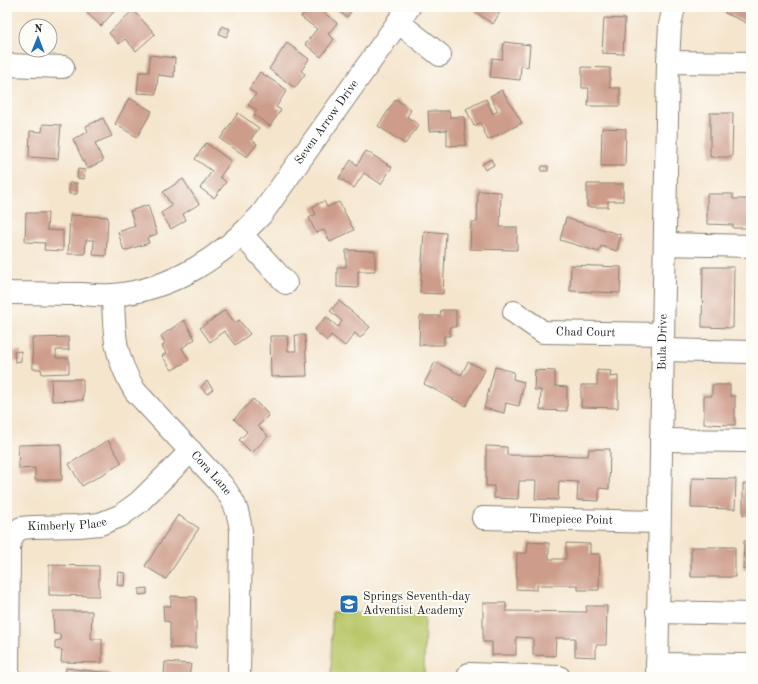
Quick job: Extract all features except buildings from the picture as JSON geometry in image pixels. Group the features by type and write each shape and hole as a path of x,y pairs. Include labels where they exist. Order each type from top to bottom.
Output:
{"street":[{"name":"Bula Drive","path":"657,671 668,62 670,26 674,7"},
{"path":"403,15 440,55"},
{"name":"Seven Arrow Drive","path":"7,292 113,295 139,291 165,284 189,273 226,249 261,215 274,198 403,15"},
{"path":"668,62 751,63"},
{"path":"7,66 63,67"},
{"path":"242,235 286,282"},
{"path":"665,244 751,246"},
{"name":"Cora Lane","path":"113,295 114,334 125,374 135,391 222,485 232,499 239,514 242,531 239,677"},
{"name":"Chad Court","path":"514,312 543,332 663,342 751,352"},
{"path":"661,440 751,441"},
{"name":"Kimberly Place","path":"8,677 10,547 13,534 21,528 100,524 120,516 138,503 191,451"},
{"name":"Timepiece Point","path":"483,518 659,522"},
{"path":"657,612 751,614"},
{"path":"657,671 748,665"},
{"path":"469,674 558,677"}],"green space":[{"path":"332,612 425,613 424,677 331,677"}],"place":[{"name":"Springs Seventh-day Adventist Academy","path":"349,604"}]}
